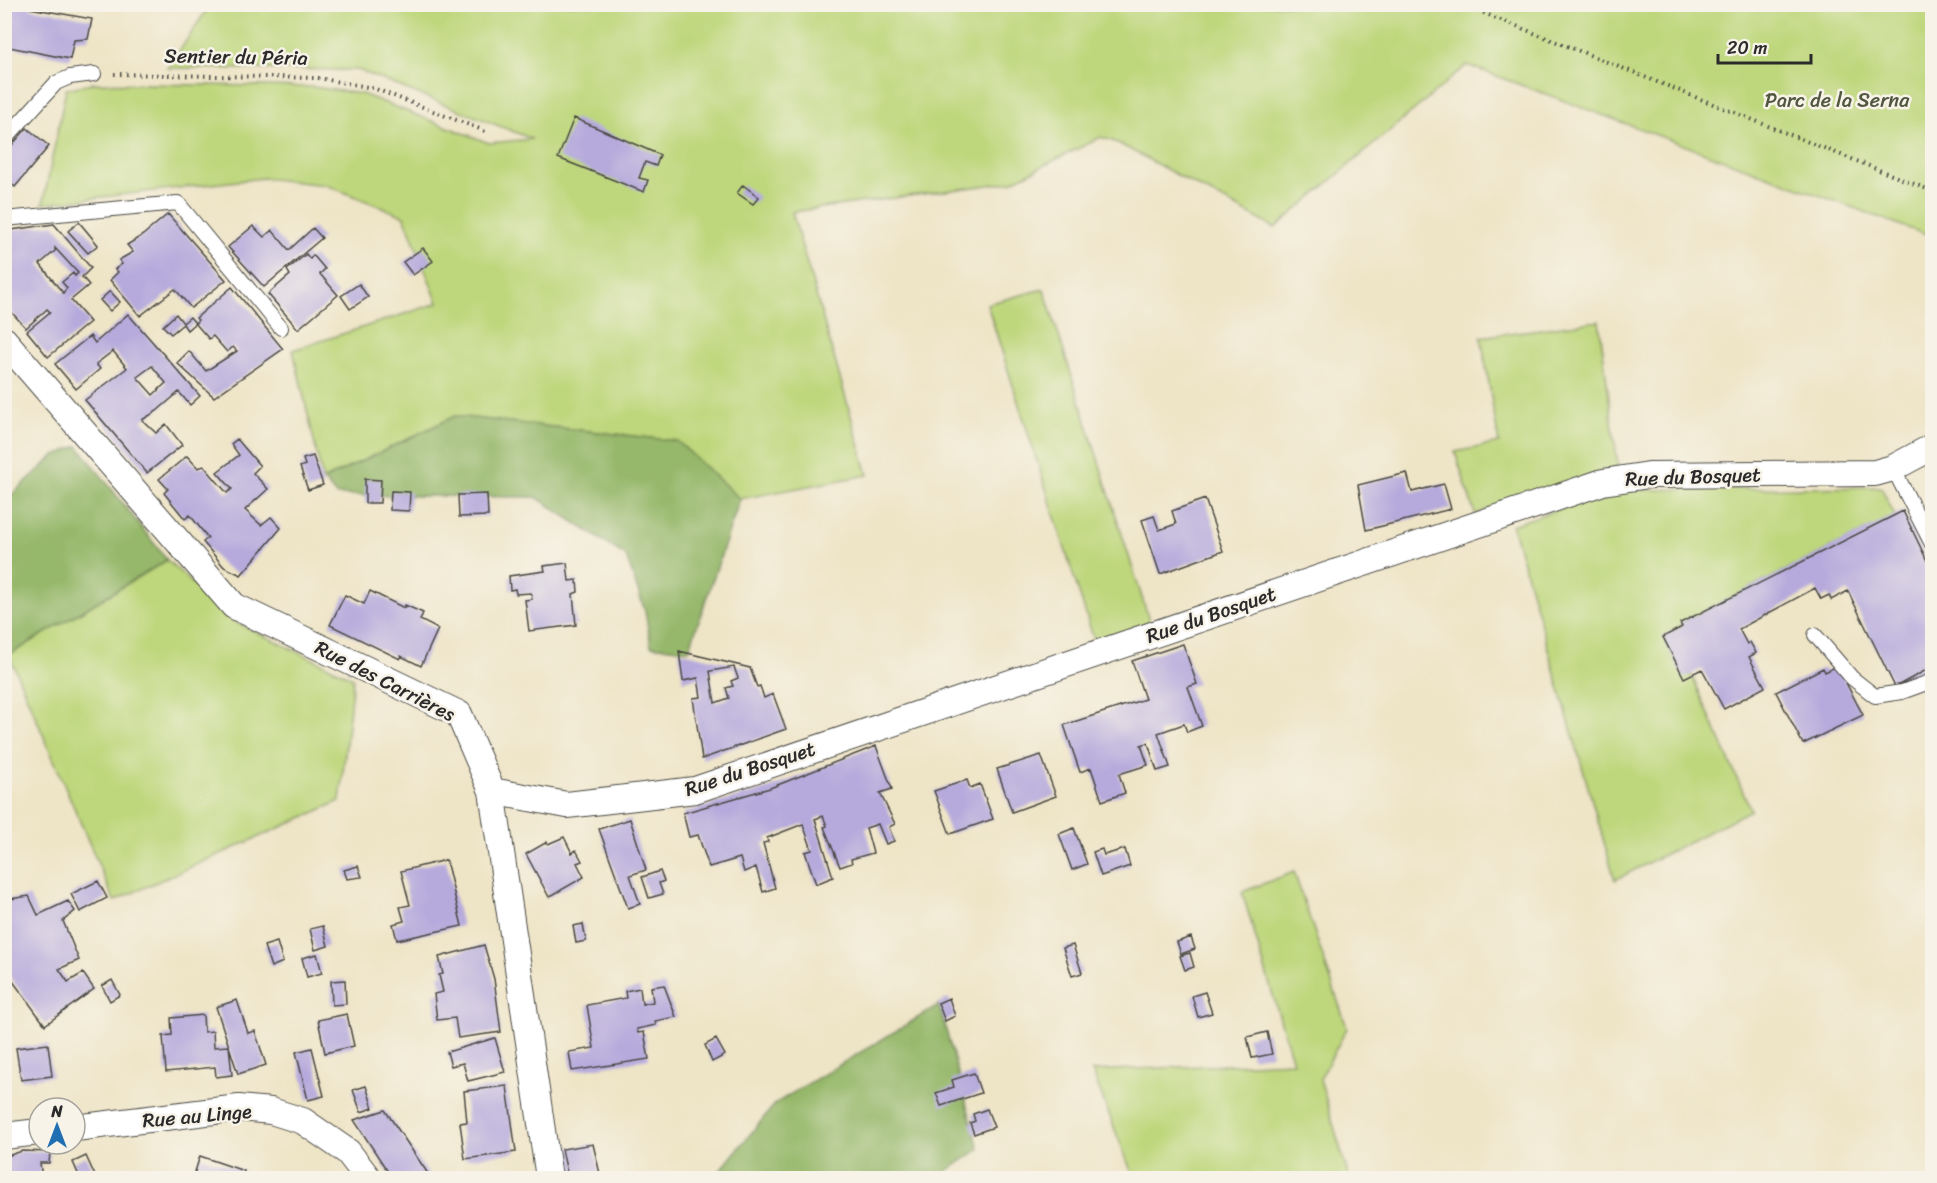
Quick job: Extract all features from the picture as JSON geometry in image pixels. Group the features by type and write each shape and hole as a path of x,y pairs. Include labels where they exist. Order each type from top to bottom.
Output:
{"street":[{"name":"Rue des Carrières","path":"4,340 234,606 459,714 492,791 549,1179"},
{"name":"Rue du Bosquet","path":"492,791 567,805 695,790 1603,482 1649,476 1875,473 1893,468 1932,447"},
{"name":"Rue au Linge","path":"87,1127 239,1108 271,1111 303,1121 348,1152 368,1179"},
{"path":"4,1136 27,1133"}],"lane":[{"path":"4,140 56,83 70,77 94,74"},
{"path":"4,219 178,203 281,328"},
{"path":"1893,468 1932,544"},
{"path":"1815,635 1852,678 1875,696 1902,692 1932,681"}],"path":[{"path":"1461,4 1932,191"},
{"name":"Sentier du Péria","path":"94,74 318,78 373,88 485,131"}],"green space":[{"name":"Parc de la Serna","path":"210,5 1932,5 1932,237 1467,65 1275,228 1118,143 1101,137 1011,182 792,212 868,475 740,499 677,441 455,416 323,480 293,350 438,303 404,216 326,185 263,178 43,204 66,89 92,83 313,87 362,94 489,143 532,139 358,70 168,68"},
{"path":"1044,289 1151,626 1095,643 987,304"},
{"path":"1599,321 1618,467 1475,514 1455,452 1499,443 1481,337"},
{"path":"455,416 677,441 740,499 689,650 651,646 645,611 626,556 536,497 336,495 323,480"},
{"path":"78,446 167,560 9,655 4,646 5,501 54,456"},
{"path":"1881,487 1895,516 1680,623 1681,626 1663,637 1684,677 1691,674 1751,810 1615,880 1512,525 1603,494 1627,490"},
{"path":"167,560 233,621 353,678 340,801 114,901 9,655"},
{"path":"1294,872 1347,1028 1320,1079 1349,1178 1134,1178 1092,1071 1293,1062 1242,892"},
{"path":"939,1005 979,1149 937,1178 714,1178 776,1103"}],"building":[{"path":"4,4 30,4 30,8 92,19 88,39 74,40 70,59 4,46"},
{"path":"574,118 660,155 656,166 645,162 639,178 648,180 644,192 558,158"},
{"path":"27,128 49,146 15,187 4,178 4,154"},
{"path":"743,185 759,197 753,204 737,193"},
{"path":"168,214 226,280 191,308 175,289 140,316 110,280 118,272 115,269 122,264 119,260 133,252 127,245"},
{"path":"79,222 98,245 88,253 68,231"},
{"path":"54,224 91,268 82,277 89,285 71,300 90,322 48,357 27,331 50,312 47,309 26,328 4,304 4,231","holes":["55,248 78,273 75,276 73,273 62,282 67,288 63,293 40,264 55,251"]},
{"path":"253,226 264,237 272,230 289,250 313,228 322,238 264,287 228,247"},
{"path":"423,248 433,261 413,275 403,262"},
{"path":"306,254 310,259 313,255 325,269 320,274 338,295 298,329 268,294 290,275 287,270"},
{"path":"359,284 368,297 350,309 341,296"},
{"path":"232,287 283,349 214,397 177,363 189,351 206,371 237,351 233,347 227,352 213,336 209,339 195,323 198,320 196,318"},
{"path":"110,291 120,302 110,311 100,300"},
{"path":"128,314 200,396 190,405 179,392 157,411 142,420 156,433 166,424 182,445 147,473 85,400 127,368 113,351 96,364 100,369 76,389 55,364 90,336 95,343","holes":["152,366 166,383 153,395 137,377"]},
{"path":"176,314 183,323 190,317 195,323 187,330 183,324 171,334 163,326"},
{"path":"237,439 260,466 253,473 268,489 245,510 261,525 271,517 281,528 241,575 224,567 203,542 208,538 190,515 185,519 164,493 168,489 159,479 187,456 198,468 204,466 227,493 232,489 217,472 239,455 231,444"},
{"path":"313,456 323,485 308,490 300,467 305,465 303,459"},
{"path":"1407,473 1412,492 1444,484 1451,509 1366,530 1358,485"},
{"path":"365,479 381,480 380,503 365,503"},
{"path":"391,491 410,492 409,511 390,510"},
{"path":"487,494 488,516 459,517 458,495"},
{"path":"1205,499 1223,551 1160,574 1142,520 1154,516 1159,530 1176,524 1172,511"},
{"path":"1903,511 1932,571 1932,667 1895,687 1848,591 1831,600 1829,595 1821,599 1815,588 1739,629 1747,644 1750,642 1756,653 1749,657 1765,687 1724,709 1702,669 1684,678 1663,637 1682,627 1680,623"},
{"path":"567,563 569,581 577,580 578,592 573,594 576,625 529,631 525,600 532,599 531,593 516,594 515,589 510,590 509,576 545,571 544,566"},
{"path":"370,591 404,608 405,605 423,613 420,620 438,629 421,666 401,656 400,659 330,625 345,595 364,604"},
{"path":"1183,644 1197,684 1188,687 1202,726 1187,732 1184,724 1158,733 1170,767 1157,771 1148,743 1141,745 1148,765 1119,774 1125,793 1102,801 1091,768 1080,772 1064,725 1145,699 1132,661"},
{"path":"679,651 750,668 764,698 773,694 786,729 702,759 693,698 701,697 698,678 683,681","holes":["734,667 738,678 731,681 733,686 726,688 729,698 715,703 710,671"]},
{"path":"1837,666 1863,715 1803,744 1776,692 1823,668 1825,672"},
{"path":"876,746 892,789 880,793 895,824 889,827 894,841 886,844 878,824 866,828 873,853 851,859 852,863 840,867 824,827 827,826 823,816 815,819 833,877 816,884 805,852 812,850 803,824 767,838 768,842 763,843 775,888 763,892 756,867 744,872 740,858 709,867 698,835 689,837 683,813 770,788"},
{"path":"1041,755 1056,796 1012,812 997,769"},
{"path":"967,780 970,788 980,784 993,819 950,834 934,791"},
{"path":"630,819 646,870 630,875 640,904 628,908 599,829"},
{"path":"1074,828 1087,864 1072,870 1059,834"},
{"path":"564,837 572,853 576,850 582,861 577,863 584,877 549,897 526,854 547,842 548,844"},
{"path":"1102,849 1104,855 1125,849 1130,866 1101,876 1093,852"},
{"path":"446,860 462,926 397,940 393,924 404,921 400,907 410,905 401,871"},
{"path":"358,866 362,877 347,879 344,870"},
{"path":"660,871 664,881 659,883 663,894 649,898 642,877"},
{"path":"98,881 107,898 80,912 71,894"},
{"path":"29,896 38,915 68,901 75,911 63,921 79,960 59,969 68,982 83,973 94,989 45,1025 4,969 4,900"},
{"path":"583,924 586,941 576,943 573,926"},
{"path":"323,926 328,946 315,950 310,929"},
{"path":"1191,937 1195,949 1181,954 1177,942"},
{"path":"277,942 283,962 271,967 264,946"},
{"path":"484,945 494,979 501,1032 458,1038 455,1018 437,1020 434,994 443,992 439,975 443,974 439,957"},
{"path":"1073,945 1082,973 1072,976 1063,948"},
{"path":"1190,953 1194,967 1185,970 1180,956"},
{"path":"317,954 322,973 307,977 302,958"},
{"path":"112,980 120,995 110,1001 102,986"},
{"path":"345,980 346,1004 332,1005 331,981"},
{"path":"664,985 676,1017 655,1021 656,1025 637,1029 638,1033 644,1032 649,1059 572,1071 569,1052 594,1048 587,1005 626,998 625,991 640,988 642,1004 653,1002 651,987"},
{"path":"1205,992 1212,1013 1198,1017 1192,996"},
{"path":"949,998 955,1016 945,1021 938,1003"},
{"path":"237,1000 248,1033 255,1031 266,1065 238,1074 216,1007"},
{"path":"347,1014 354,1046 325,1053 318,1020"},
{"path":"203,1015 204,1032 213,1031 214,1047 229,1046 232,1075 216,1077 215,1067 166,1072 163,1036 172,1035 171,1018"},
{"path":"1267,1032 1272,1054 1252,1058 1247,1037"},
{"path":"495,1038 505,1072 468,1081 463,1063 451,1066 447,1052"},
{"path":"716,1039 725,1055 712,1062 705,1045"},
{"path":"48,1044 52,1076 21,1080 16,1048"},
{"path":"312,1048 324,1096 308,1100 296,1052"},
{"path":"974,1073 981,1093 941,1106 936,1093 954,1087 952,1080"},
{"path":"366,1086 373,1108 361,1112 353,1090"},
{"path":"507,1086 516,1152 465,1159 460,1123 467,1122 464,1091"},
{"path":"987,1109 994,1127 974,1134 970,1123 975,1121 973,1114"},
{"path":"385,1110 431,1178 392,1178 354,1120"},
{"path":"593,1144 601,1178 568,1178 562,1149"},
{"path":"22,1151 27,1151 27,1156 50,1156 49,1163 40,1163 42,1178 4,1178 4,1157"},
{"path":"86,1156 96,1178 80,1178 73,1162"},
{"path":"200,1156 244,1171 242,1178 193,1178"}]}
